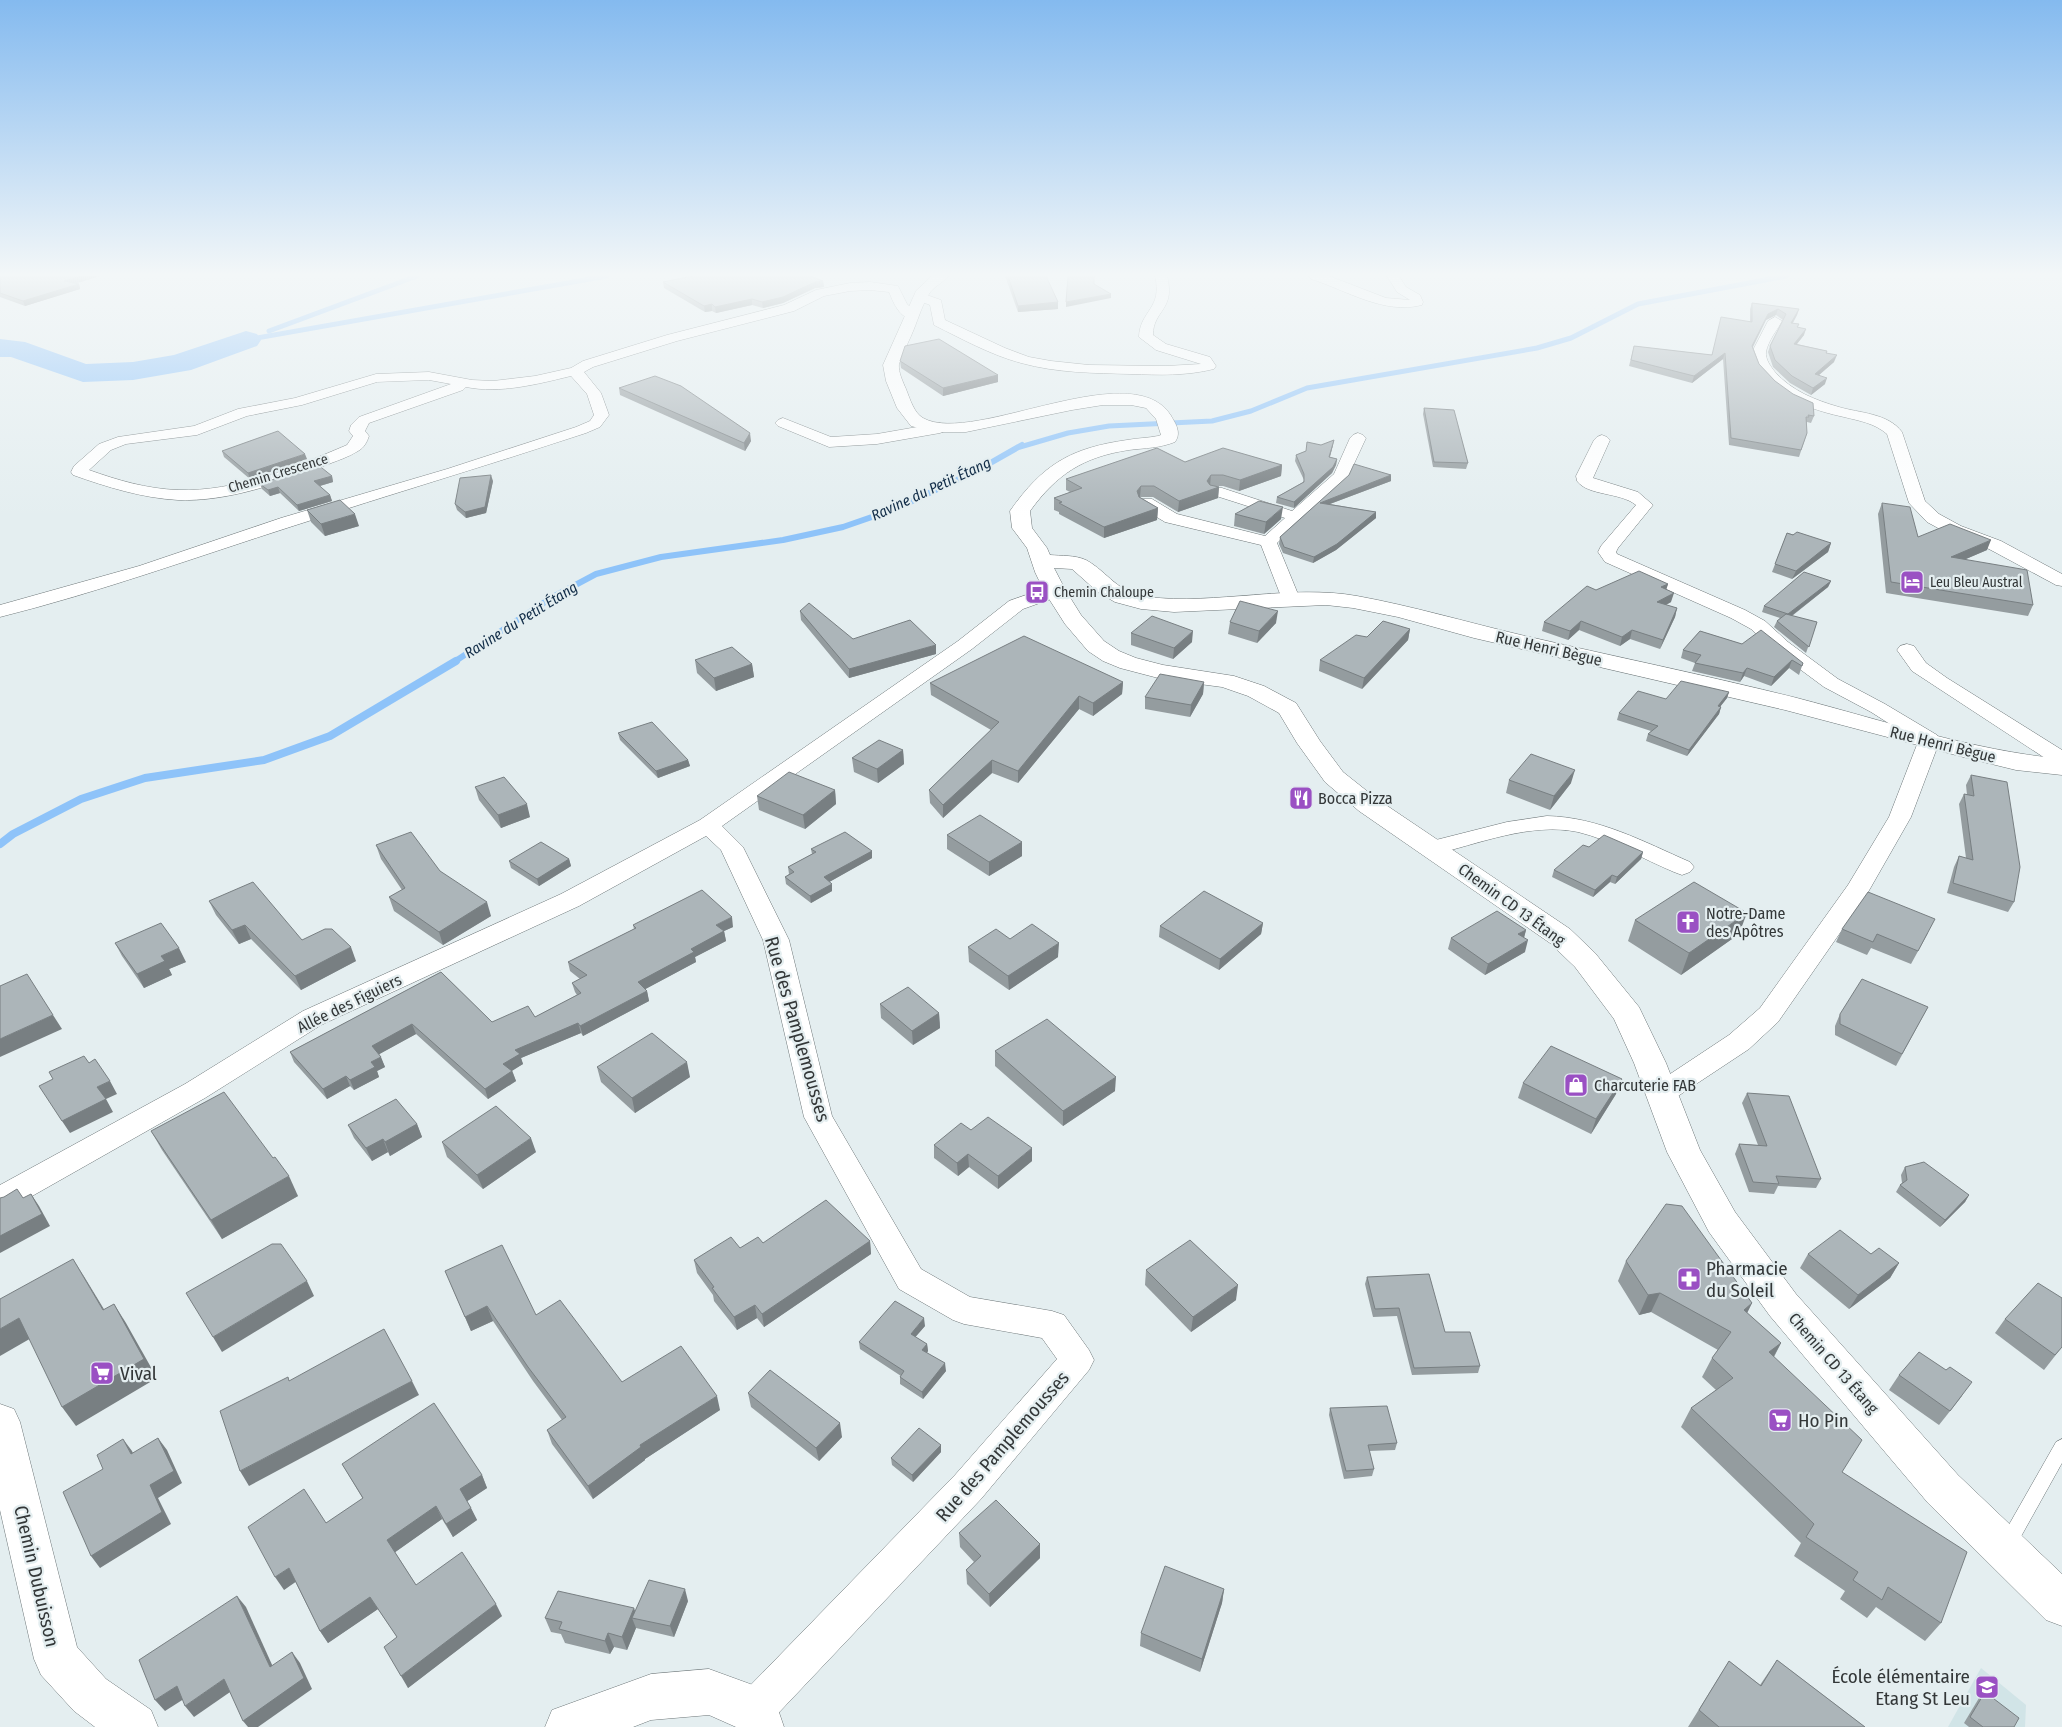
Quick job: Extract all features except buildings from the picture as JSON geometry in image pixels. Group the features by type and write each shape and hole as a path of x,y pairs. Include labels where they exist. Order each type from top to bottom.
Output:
{"main road":[{"name":"Chemin CD 13 Étang","path":"895,357 891,370 909,415 924,425 940,428 968,427 1033,412 1104,400 1147,401 1166,422 1169,438 1163,441 1128,445 1091,453 1070,462 1046,478 1020,511 1022,528 1034,543 1055,591 1073,619 1096,646 1111,656 1162,672 1226,682 1256,691 1288,708 1309,743 1334,777 1368,805 1560,936 1585,960 1628,1015 1662,1093 1684,1152 1722,1222 1783,1304 1943,1490 2062,1604"},
{"name":"Rue Henri Bègue","path":"1041,561 1069,562 1079,565 1107,588 1123,597 1141,603 1174,606 1291,599 1326,599 1400,611 1474,631 1790,704 2016,762 2062,768"},
{"name":"Chemin Dubuisson","path":"0,1422 57,1659 90,1695 134,1727"},
{"path":"569,1727 651,1697 709,1692 757,1718"}],"street":[{"name":"Chemin Crescence","path":"463,382 458,386 364,420 359,425 357,431 361,436 359,442 352,448 291,471 232,488 195,495 179,495 110,483 79,472 80,468 105,447 123,440 146,435 183,433 196,430 244,412 298,402 376,378 429,376 493,385 535,380 576,371 588,364 611,357"},
{"path":"1018,357 1038,363 1094,368 1197,370 1209,366 1205,360 1193,357"},
{"path":"1759,357 1760,362 1774,380 1788,391 1824,407 1866,417 1886,425 1894,432 1917,503 1933,518 1955,530 1995,545 2062,581"},
{"path":"0,611 145,570 287,522 453,472 588,427 595,424 602,415 594,394 579,378 576,371"},
{"path":"783,423 829,442 876,439 940,428"},
{"path":"1268,542 1341,476 1358,438"},
{"path":"1602,440 1584,476 1585,481 1594,487 1627,493 1640,499 1645,505 1610,546 1607,552 1611,558 1738,614 1758,625 1781,646 1831,683 1878,708 1929,740 1900,817 1858,888 1769,1015 1739,1042 1662,1093"},
{"path":"1216,491 1296,516"},
{"path":"1146,504 1171,518 1268,542"},
{"path":"1268,542 1291,599"},
{"path":"708,825 965,644 1016,605 1055,591"},
{"path":"1907,650 1919,666 1940,682 2062,759"},
{"path":"1432,848 1515,828 1558,823 1582,826 1682,867"},
{"name":"Allée des Figuiers","path":"0,1199 195,1091 312,1018 570,900 708,825"},
{"name":"Rue des Pamplemousses","path":"708,825 731,847 776,940 818,1117 910,1279 964,1310 1052,1325 1077,1360 968,1487 757,1718"}],"lane":[{"path":"2005,1549 2062,1447"}],"shaded area":[{"name":"École élémentaire Etang St Leu","path":"1981,1668 2026,1705 2025,1727 1948,1727"}],"waterway":[{"path":"38,357 83,373 133,371 180,363 198,357"},
{"name":"Ravine du Petit Étang","path":"1020,447 1068,433 1109,426 1212,421 1251,411 1307,388 1488,357"},
{"name":"Ravine du Petit Étang","path":"454,662 551,598 596,574 661,557 783,540 843,527 895,509 978,470 1022,445"},
{"name":"Ravine du Petit Étang","path":"0,844 13,834 81,799 145,778 264,760 330,736 456,661"}],"place":[{"name":"Leu Bleu Austral","path":"1912,582"},
{"name":"Chemin Chaloupe","path":"1037,592"},
{"name":"Bocca Pizza","path":"1301,798"},
{"name":"Notre-Dame des Apôtres","path":"1688,922"},
{"name":"Charcuterie FAB","path":"1576,1085"},
{"name":"Pharmacie du Soleil","path":"1689,1279"},
{"name":"Vival","path":"102,1373"},
{"name":"Ho Pin","path":"1780,1420"},
{"name":"École élémentaire Etang St Leu","path":"1987,1687"}]}
